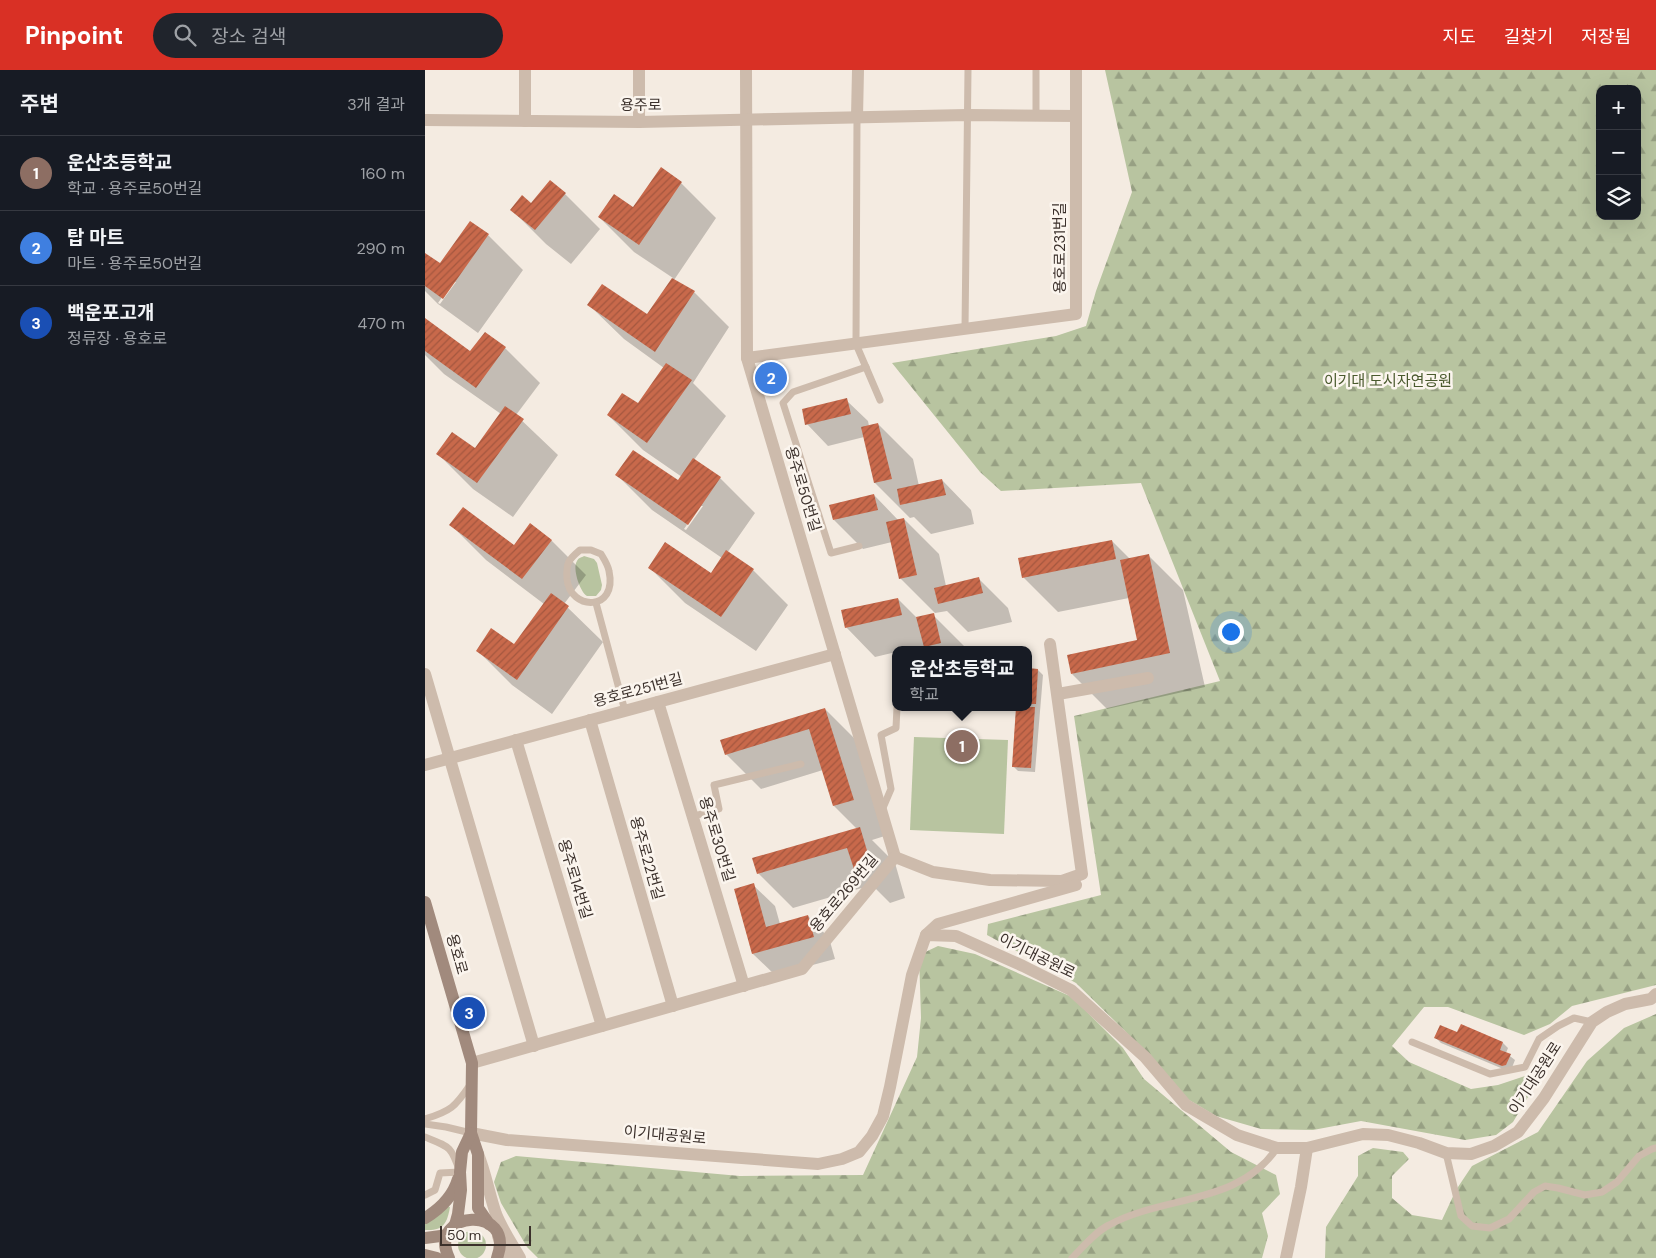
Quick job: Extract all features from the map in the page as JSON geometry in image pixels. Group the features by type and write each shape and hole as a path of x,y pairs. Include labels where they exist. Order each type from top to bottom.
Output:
{"main road":[{"name":"용호로","path":"425,902 472,1063 471,1134"},
{"path":"471,1134 479,1154 478,1208 498,1236 500,1250 497,1258"},
{"path":"425,1218 447,1200 455,1189 463,1152 471,1134"},
{"path":"449,1258 445,1244 458,1214 461,1190 460,1172"},
{"path":"425,1238 451,1230 463,1220 472,1218 489,1224"},
{"path":"425,1255 437,1258"}],"street":[{"path":"525,70 525,121"},
{"path":"639,70 639,122"},
{"name":"용주로50번길","path":"746,70 747,358 895,857"},
{"path":"857,117 858,70"},
{"name":"용호로231번길","path":"747,358 1076,314 1076,70"},
{"name":"용주로","path":"425,120 639,122 967,115 1076,116"},
{"path":"926,935 938,924 1076,885 1080,880 1082,874 1049,644"},
{"name":"용호로251번길","path":"425,765 835,654"},
{"path":"425,674 534,1046"},
{"path":"1057,694 1148,678"},
{"name":"용주로30번길","path":"658,702 694,816 743,986"},
{"name":"용주로22번길","path":"590,720 673,1006"},
{"name":"용주로14번길","path":"516,740 602,1026"},
{"name":"용호로269번길","path":"472,1063 802,969 895,857 933,872 990,880 1062,881 1082,874"},
{"name":"이기대공원로","path":"471,1134 507,1140 818,1164 842,1159 859,1152 872,1136 883,1116 891,1087 912,975 926,935 956,936 1071,990 1145,1057 1186,1105 1237,1136 1277,1148 1307,1148 1363,1134 1388,1135 1419,1143 1446,1153 1471,1154 1494,1146 1518,1132 1543,1098 1592,1022 1607,1012 1625,1004 1651,999 1656,994"},
{"path":"1286,1258 1307,1148"},
{"path":"479,1154 497,1216 521,1258"},
{"path":"498,1236 509,1258"}],"lane":[{"path":"965,329 968,70"},
{"path":"1036,70 1036,116"},
{"path":"857,117 856,344 880,400"},
{"path":"859,546 831,553 783,403 793,392 866,367"},
{"path":"580,550 591,550 601,554 609,569 611,586 606,596 596,602 586,602 576,598 567,583 566,566 571,557 580,550"},
{"path":"596,602 625,711"},
{"path":"882,810 891,789 881,735 897,728 897,711"},
{"path":"694,816 719,809 714,785 801,764"},
{"path":"1412,1042 1490,1074 1525,1067 1539,1039 1558,1026 1574,1018 1592,1022"},
{"path":"425,1119 446,1112 460,1099 472,1082"},
{"path":"425,1124 446,1127 471,1134"},
{"path":"425,1137 443,1145 454,1153 460,1172 440,1173 435,1190 425,1195"},
{"path":"1072,1258 1108,1226 1130,1216 1197,1198 1249,1178 1269,1161 1277,1148"},
{"path":"1446,1153 1461,1216 1472,1226 1490,1228 1509,1219 1534,1192 1545,1186 1585,1195 1602,1192 1617,1182 1639,1156 1656,1148"}],"green space":[{"name":"이기대 도시자연공원","path":"1105,70 1656,70 1656,985 1572,1006 1550,1024 1524,1035 1448,1007 1424,1007 1392,1046 1409,1062 1471,1089 1498,1085 1525,1076 1537,1082 1513,1122 1496,1135 1465,1140 1361,1121 1313,1130 1261,1129 1216,1116 1189,1100 1124,1030 1076,983 987,935 988,924 1101,895 1074,716 1220,681 1141,483 1001,491 980,472 892,363 1056,336 1086,326 1096,291 1132,192"},
{"path":"584,556 594,559 597,563 602,585 601,590 596,596 584,594 577,580 576,564"},
{"path":"914,737 1008,740 1004,834 910,830"},
{"path":"938,946 975,954 1072,997 1123,1048 1144,1079 1231,1152 1276,1175 1280,1194 1262,1213 1268,1236 1262,1258 538,1258 527,1247 501,1203 494,1182 501,1162 516,1156 740,1176 863,1175 917,1057 921,1018 919,955"},
{"path":"1656,1014 1656,1258 1325,1258 1326,1227 1358,1176 1358,1156 1373,1148 1403,1152 1409,1159 1392,1176 1392,1198 1412,1215 1442,1220 1456,1190 1472,1166 1538,1132 1587,1061 1624,1028"},
{"path":"447,1206 450,1207 446,1222 440,1228 425,1230 425,1224"},
{"path":"472,1231 482,1235 486,1245 482,1255 472,1259 462,1255 458,1245 462,1235"}],"building":[{"path":"661,167 682,182 639,245 598,217 614,194 633,207"},
{"path":"550,180 566,193 535,230 510,210 522,195 531,203"},
{"path":"470,221 489,234 443,299 425,286 425,253 440,263"},
{"path":"672,278 695,291 655,352 587,305 602,284 647,314"},
{"path":"425,318 470,351 485,332 506,347 476,388 425,351"},
{"path":"666,363 692,380 647,443 607,415 622,393 638,403"},
{"path":"847,398 851,414 805,425 802,409"},
{"path":"505,406 524,419 477,483 436,454 452,432 475,448"},
{"path":"878,423 892,479 874,483 861,427"},
{"path":"633,450 678,480 693,458 721,477 688,525 615,475"},
{"path":"942,479 946,495 900,505 897,489"},
{"path":"874,494 878,510 833,520 829,505"},
{"path":"463,507 514,545 530,523 552,540 522,579 449,525"},
{"path":"904,518 917,575 899,579 886,522"},
{"path":"1112,540 1116,559 1022,578 1018,558"},
{"path":"665,542 711,573 726,550 754,569 721,617 648,568"},
{"path":"1149,554 1170,653 1071,674 1067,655 1137,640 1120,560"},
{"path":"979,577 983,593 938,604 934,588"},
{"path":"551,593 569,606 517,680 476,651 491,628 514,644"},
{"path":"898,598 902,615 845,628 841,610"},
{"path":"934,613 941,643 924,646 916,617"},
{"path":"1032,668 1038,669 1036,704 1032,704"},
{"path":"1032,707 1035,707 1031,768 1012,767 1016,711 1032,711"},
{"path":"825,708 854,800 833,806 809,729 725,755 720,740"},
{"path":"860,827 871,864 854,869 847,848 757,874 752,858"},
{"path":"754,883 766,927 808,915 814,937 752,954 734,889"},
{"path":"1461,1024 1503,1042 1500,1050 1511,1054 1506,1065 1502,1066 1434,1038 1440,1025 1457,1032"}],"place":[{"name":"탑 마트","path":"771,378"},
{"name":"운산초등학교","path":"962,746"},
{"name":"백운포고개","path":"469,1013"}]}
